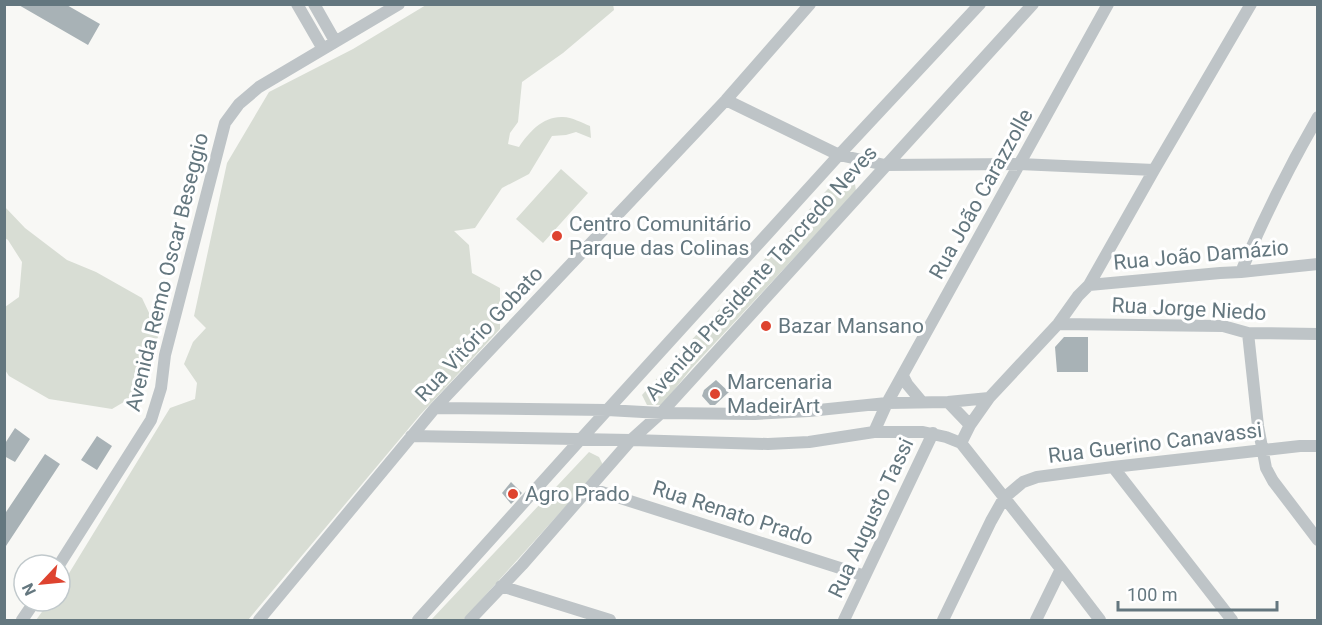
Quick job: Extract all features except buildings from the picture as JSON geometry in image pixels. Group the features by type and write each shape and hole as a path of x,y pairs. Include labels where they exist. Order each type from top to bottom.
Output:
{"street":[{"path":"297,4 322,49"},
{"path":"314,4 335,41"},
{"name":"Avenida Remo Oscar Beseggio","path":"67,553 151,420 161,388 165,356 225,123 238,104 259,87 399,4"},
{"name":"Rua Vitório Gobato","path":"259,621 435,408 726,100 810,4"},
{"name":"Avenida Presidente Tancredo Neves","path":"418,621 839,155 980,4"},
{"name":"Avenida Presidente Tancredo Neves","path":"470,621 631,440 661,413 1033,4"},
{"name":"Rua João Carazzolle","path":"874,432 887,403 1108,4"},
{"path":"961,443 970,425 989,398 1058,324 1089,285 1251,4"},
{"path":"726,100 839,155 885,165 1019,164 1154,170"},
{"path":"1241,272 1255,237 1317,117"},
{"path":"1304,140 1317,139"},
{"name":"Rua João Damázio","path":"1089,285 1317,264"},
{"name":"Rua Jorge Niedo","path":"1058,324 1223,326 1248,333 1317,334"},
{"path":"1248,333 1258,426 1266,468 1272,481 1317,540"},
{"path":"903,376 922,402"},
{"path":"435,408 755,414 887,403 948,402 989,398"},
{"path":"948,402 970,425"},
{"path":"411,436 768,444 809,442 874,432 933,433 961,443 1100,621"},
{"name":"Rua Augusto Tassi","path":"844,621 933,433"},
{"name":"Rua Guerino Canavassi","path":"1004,498 1023,482 1037,477 1262,450 1317,446"},
{"path":"1113,467 1232,621"},
{"name":"Rua Renato Prado","path":"589,488 866,576"},
{"path":"943,621 1004,498"},
{"path":"1036,621 1061,569"},
{"path":"501,585 610,621"}],"shaded area":[{"path":"613,4 614,10 563,53 522,82 518,122 510,133 508,144 519,147 537,126 556,117 570,118 590,126 591,138 576,132 552,136 529,174 502,188 475,228 454,231 469,245 472,273 500,288 500,329 420,415 248,620 36,620 41,613 72,613 72,568 170,408 195,399 197,383 184,364 193,342 206,328 194,316 227,163 269,92 353,49 426,5"},
{"path":"561,169 588,193 543,243 516,219"},
{"path":"844,174 853,180 856,191 691,369 662,405 647,405 642,395 835,181"},
{"path":"5,207 25,228 67,260 96,272 142,298 159,334 134,396 112,409 49,399 9,376 5,370 5,307 19,297 22,262 5,238"},
{"path":"589,452 599,457 603,465 463,620 431,620"}],"place":[{"name":"Centro Comunitário Parque das Colinas","path":"557,236"},
{"name":"Bazar Mansano","path":"766,326"},
{"name":"Marcenaria MadeirArt","path":"715,394"},
{"name":"Agro Prado","path":"513,494"}]}
